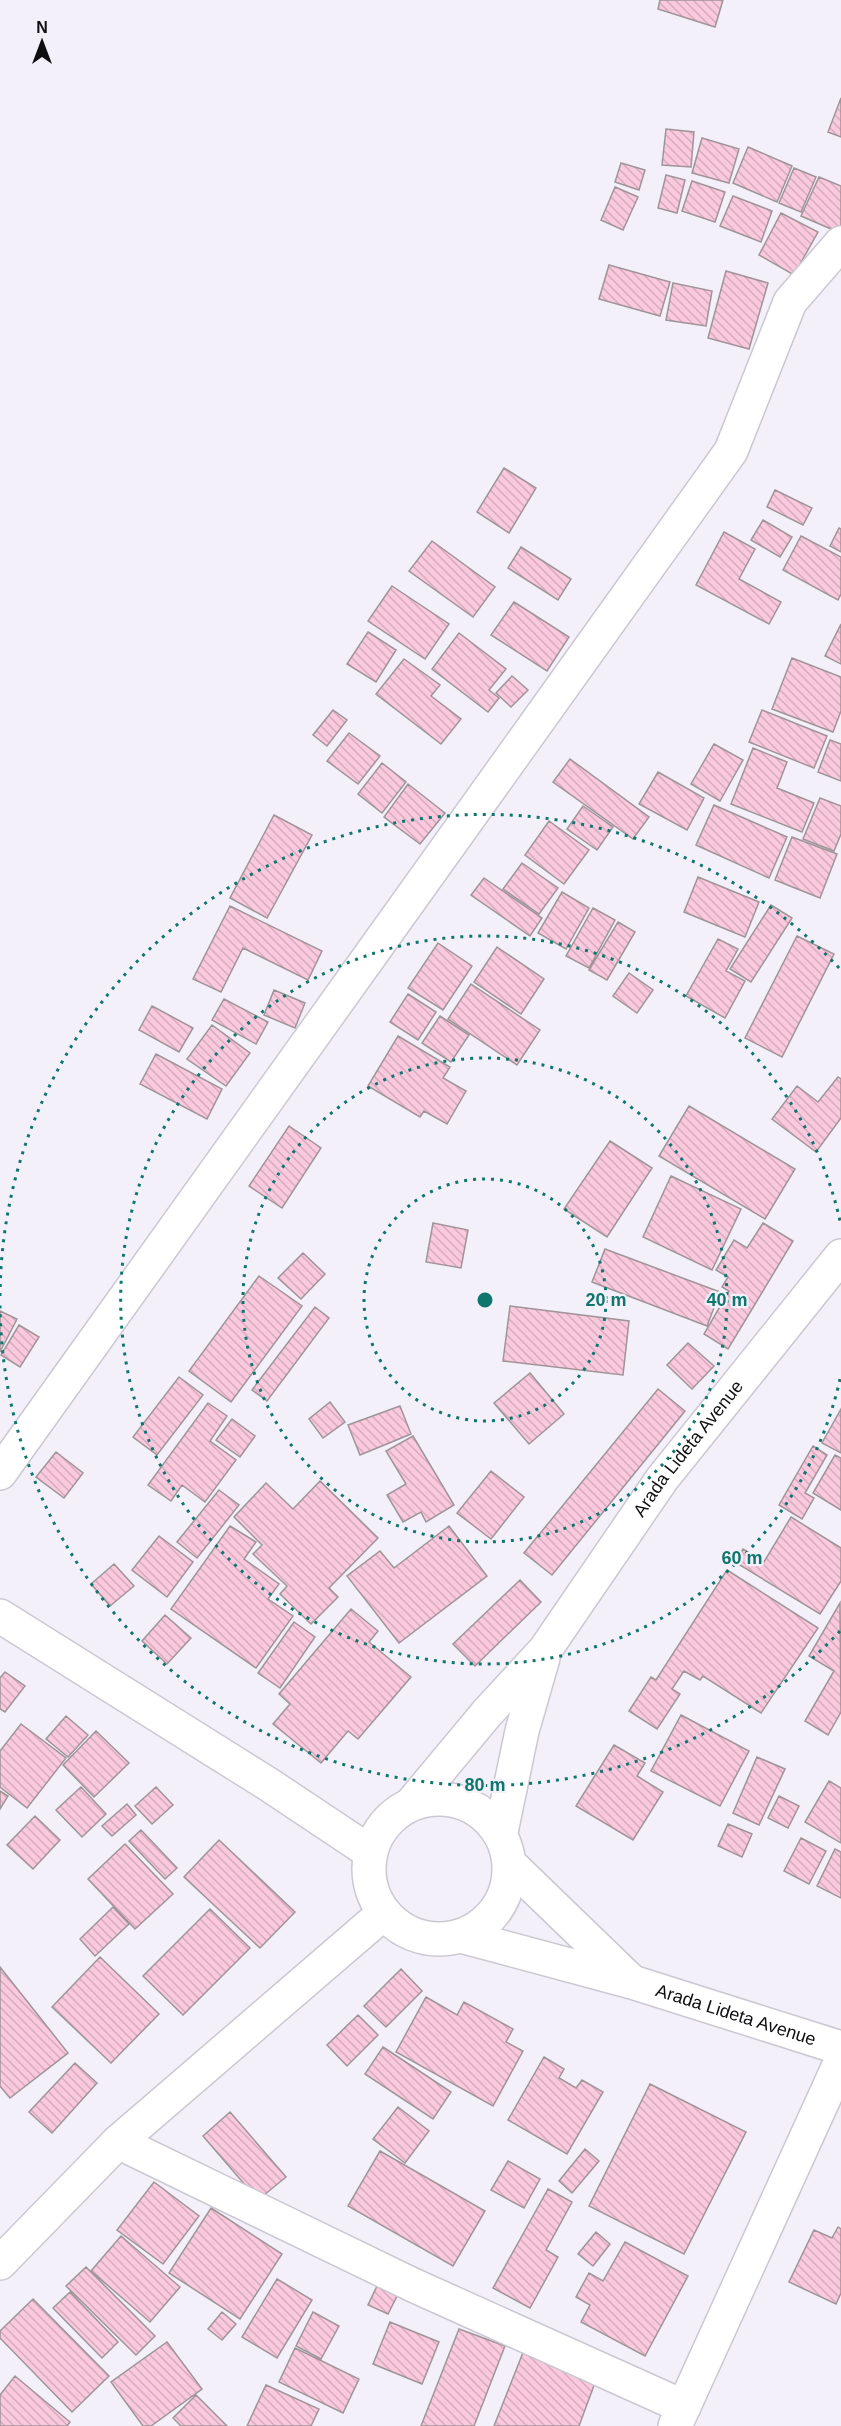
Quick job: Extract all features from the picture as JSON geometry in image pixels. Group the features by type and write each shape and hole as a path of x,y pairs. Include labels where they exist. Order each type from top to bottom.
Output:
{"main road":[{"path":"0,1473 730,451 790,302 841,243"},
{"name":"Arada Lideta Avenue","path":"412,1803 443,1798 477,1808 501,1832 511,1865 504,1901 486,1923 461,1936 432,1940 406,1932 384,1913 373,1895 368,1873 370,1852 384,1822 412,1803 487,1713 545,1650 662,1479 841,1256"},
{"path":"0,1616 271,1786 370,1852"},
{"name":"Arada Lideta Avenue","path":"501,1832 522,1731 545,1650"},
{"name":"Arada Lideta Avenue","path":"511,1865 632,1982"},
{"path":"0,2263 118,2142 384,1913"},
{"name":"Arada Lideta Avenue","path":"461,1936 632,1982 841,2048"},
{"path":"118,2142 680,2416 841,2061"}],"building":[{"path":"660,0 723,0 715,27 658,9"},
{"path":"841,98 841,137 828,132"},
{"path":"666,129 694,132 691,167 662,165"},
{"path":"702,138 739,149 729,183 692,173"},
{"path":"748,147 792,166 777,202 733,183"},
{"path":"621,163 645,170 639,190 615,182"},
{"path":"794,168 816,177 801,212 779,203"},
{"path":"666,175 685,180 677,213 658,208"},
{"path":"819,177 841,186 841,226 838,232 801,216"},
{"path":"692,181 725,192 715,222 682,211"},
{"path":"615,187 638,197 623,230 601,220"},
{"path":"733,196 772,211 761,242 720,226"},
{"path":"781,213 818,232 794,275 759,255"},
{"path":"609,265 670,282 660,316 599,299"},
{"path":"726,271 768,283 749,349 708,338"},
{"path":"673,283 712,291 706,326 666,320"},
{"path":"504,468 536,488 509,533 477,512"},
{"path":"775,490 812,508 803,525 767,507"},
{"path":"763,520 792,537 780,557 751,540"},
{"path":"839,528 841,529 841,552 830,546"},
{"path":"724,532 755,549 739,579 781,602 769,624 696,585"},
{"path":"801,536 841,557 841,594 838,600 783,570"},
{"path":"432,541 495,587 473,617 409,571"},
{"path":"521,547 571,579 558,600 508,568"},
{"path":"392,586 449,624 425,659 368,621"},
{"path":"514,602 569,637 547,671 491,635"},
{"path":"841,624 841,664 825,656"},
{"path":"368,632 396,650 376,682 347,664"},
{"path":"459,633 506,669 489,690 499,698 488,712 432,669"},
{"path":"792,658 841,677 841,711 833,732 772,709"},
{"path":"404,659 440,685 431,696 461,719 441,744 376,694"},
{"path":"512,676 528,690 511,707 496,693"},
{"path":"333,710 347,720 327,746 313,735"},
{"path":"762,710 827,736 814,768 749,742"},
{"path":"349,733 380,756 358,784 327,761"},
{"path":"830,740 841,744 841,781 818,772"},
{"path":"714,744 743,760 720,801 691,784"},
{"path":"753,748 787,762 777,788 814,803 802,832 731,804"},
{"path":"570,759 649,817 633,839 553,782"},
{"path":"382,763 406,782 382,813 358,794"},
{"path":"658,772 704,798 687,830 639,804"},
{"path":"408,784 445,813 420,844 384,817"},
{"path":"820,798 841,806 841,834 834,851 803,839"},
{"path":"714,805 787,837 769,878 696,845"},
{"path":"583,806 613,827 597,850 567,829"},
{"path":"274,815 312,835 267,918 230,898"},
{"path":"549,821 589,850 564,884 525,855"},
{"path":"792,837 837,854 820,898 775,880"},
{"path":"522,863 558,888 539,914 503,889"},
{"path":"698,877 759,902 745,937 684,912"},
{"path":"484,878 542,918 530,936 471,895"},
{"path":"562,892 589,908 566,949 538,933"},
{"path":"771,905 792,918 751,982 730,969"},
{"path":"230,906 322,951 308,980 243,948 221,992 193,979"},
{"path":"593,908 615,920 589,968 566,956"},
{"path":"618,922 635,932 607,980 589,970"},
{"path":"797,936 834,954 782,1057 745,1038"},
{"path":"718,939 738,949 726,971 745,981 725,1018 686,996"},
{"path":"438,943 472,966 443,1010 408,988"},
{"path":"497,947 544,979 521,1014 474,982"},
{"path":"629,973 653,990 637,1013 613,996"},
{"path":"471,984 540,1030 517,1065 448,1019"},
{"path":"274,990 305,1003 295,1028 264,1015"},
{"path":"408,994 436,1012 418,1040 390,1022"},
{"path":"224,999 268,1022 256,1044 212,1020"},
{"path":"152,1006 193,1028 179,1052 139,1030"},
{"path":"440,1016 469,1035 451,1062 422,1043"},
{"path":"212,1025 250,1053 226,1086 187,1059"},
{"path":"398,1036 450,1067 443,1078 466,1091 447,1124 424,1111 420,1117 368,1086"},
{"path":"156,1054 222,1089 207,1119 140,1084"},
{"path":"838,1077 841,1079 841,1118 816,1152 772,1119 797,1086 818,1102"},
{"path":"689,1106 795,1169 765,1219 659,1156"},
{"path":"289,1126 321,1148 282,1208 249,1186"},
{"path":"610,1141 652,1168 607,1237 564,1209"},
{"path":"671,1176 741,1209 712,1270 643,1237"},
{"path":"433,1223 468,1230 461,1268 426,1262"},
{"path":"763,1223 793,1241 728,1349 704,1334 729,1291 722,1287 728,1277 716,1270 734,1240 747,1248"},
{"path":"605,1249 720,1292 707,1326 592,1282"},
{"path":"303,1253 325,1274 301,1299 278,1278"},
{"path":"259,1276 302,1306 231,1402 189,1371"},
{"path":"510,1306 629,1321 623,1375 503,1361"},
{"path":"315,1307 329,1318 267,1401 252,1390"},
{"path":"0,1311 17,1319 0,1352"},
{"path":"19,1325 39,1337 20,1367 1,1355"},
{"path":"688,1343 714,1366 692,1389 667,1365"},
{"path":"530,1373 564,1414 529,1444 494,1403"},
{"path":"179,1377 203,1395 157,1455 133,1437"},
{"path":"658,1389 685,1411 552,1575 524,1553"},
{"path":"330,1402 345,1422 323,1438 309,1419"},
{"path":"208,1403 227,1416 210,1441 236,1460 205,1502 182,1485 171,1501 148,1485"},
{"path":"400,1406 411,1434 360,1455 348,1425"},
{"path":"841,1409 841,1453 822,1443"},
{"path":"232,1419 255,1436 240,1457 216,1440"},
{"path":"413,1436 454,1505 426,1522 421,1512 403,1522 387,1495 406,1484 386,1451"},
{"path":"813,1446 827,1455 805,1493 814,1498 802,1519 779,1505"},
{"path":"56,1452 83,1473 64,1498 36,1477"},
{"path":"835,1455 841,1458 841,1510 813,1493"},
{"path":"491,1471 524,1497 491,1539 457,1513"},
{"path":"320,1481 378,1538 329,1588 338,1597 311,1624 280,1594 287,1586 253,1554 262,1545 234,1517 266,1483 293,1509"},
{"path":"219,1490 239,1505 197,1558 177,1542"},
{"path":"791,1517 841,1548 841,1581 820,1614 735,1562 743,1549 764,1562"},
{"path":"230,1526 256,1542 244,1559 279,1584 268,1599 293,1616 256,1668 171,1609"},
{"path":"449,1526 487,1576 399,1643 347,1576 380,1551 394,1568"},
{"path":"159,1536 193,1562 167,1597 132,1570"},
{"path":"114,1564 134,1586 110,1606 91,1584"},
{"path":"727,1570 818,1628 761,1713 703,1676 700,1680 684,1671 672,1689 680,1694 657,1729 629,1711 651,1677 656,1680"},
{"path":"520,1580 541,1602 475,1666 453,1644"},
{"path":"840,1603 841,1712 828,1735 805,1721 834,1671 809,1656"},
{"path":"351,1609 378,1631 369,1642 411,1677 358,1739 348,1731 321,1763 273,1724 290,1704 279,1694"},
{"path":"165,1615 191,1638 167,1664 142,1641"},
{"path":"294,1622 315,1637 280,1688 258,1673"},
{"path":"5,1672 25,1686 5,1712 0,1709 0,1678"},
{"path":"681,1715 749,1751 720,1806 651,1771"},
{"path":"66,1716 88,1735 68,1757 46,1739"},
{"path":"21,1724 66,1758 27,1808 0,1787 0,1751"},
{"path":"96,1731 129,1763 94,1797 63,1765"},
{"path":"614,1745 645,1763 637,1776 663,1792 633,1840 576,1806"},
{"path":"757,1757 785,1769 759,1825 733,1813"},
{"path":"829,1781 841,1788 841,1843 805,1822"},
{"path":"81,1787 106,1814 82,1837 56,1810"},
{"path":"156,1787 173,1805 152,1824 135,1806"},
{"path":"0,1791 8,1796 0,1809"},
{"path":"779,1796 799,1806 788,1828 768,1818"},
{"path":"127,1804 136,1815 112,1836 102,1826"},
{"path":"35,1816 60,1840 33,1869 7,1845"},
{"path":"728,1824 752,1834 742,1857 718,1846"},
{"path":"141,1830 177,1868 165,1879 129,1841"},
{"path":"801,1838 826,1851 809,1884 784,1871"},
{"path":"219,1840 295,1912 260,1948 184,1877"},
{"path":"125,1844 173,1894 135,1929 88,1879"},
{"path":"835,1849 841,1852 841,1898 817,1886"},
{"path":"113,1907 129,1924 95,1956 80,1939"},
{"path":"210,1909 250,1948 183,2015 143,1976"},
{"path":"100,1957 159,2014 111,2063 52,2007"},
{"path":"0,1967 68,2053 10,2098 0,2086"},
{"path":"401,1969 422,1991 386,2027 364,2006"},
{"path":"426,1997 457,2015 464,2002 513,2029 506,2042 523,2051 493,2106 396,2052"},
{"path":"358,2015 378,2035 347,2066 327,2045"},
{"path":"383,2047 451,2092 433,2119 365,2074"},
{"path":"544,2057 564,2069 559,2078 576,2088 582,2080 603,2092 567,2154 508,2120"},
{"path":"75,2063 97,2083 52,2133 29,2112"},
{"path":"650,2084 746,2132 684,2254 589,2206"},
{"path":"398,2107 429,2131 405,2163 373,2139"},
{"path":"230,2112 286,2177 258,2200 203,2136"},
{"path":"585,2149 599,2161 572,2193 559,2181"},
{"path":"380,2151 485,2211 453,2266 348,2206"},
{"path":"508,2161 540,2179 524,2208 491,2190"},
{"path":"154,2182 199,2216 163,2264 117,2230"},
{"path":"548,2189 572,2202 546,2250 558,2257 530,2308 493,2288"},
{"path":"211,2208 282,2254 240,2319 169,2273"},
{"path":"838,2227 841,2229 841,2293 836,2304 789,2282 814,2230 832,2238"},
{"path":"596,2232 610,2244 593,2266 578,2254"},
{"path":"121,2236 180,2287 150,2322 91,2271"},
{"path":"625,2242 688,2276 645,2356 581,2322 590,2305 576,2297 589,2273 603,2281"},
{"path":"86,2267 155,2336 136,2355 66,2286"},
{"path":"277,2279 312,2300 277,2358 242,2337"},
{"path":"378,2284 398,2294 388,2314 368,2305"},
{"path":"70,2292 118,2342 102,2358 53,2308"},
{"path":"33,2299 109,2376 72,2412 0,2338 0,2331"},
{"path":"222,2312 236,2324 222,2340 208,2329"},
{"path":"313,2312 339,2326 321,2359 296,2346"},
{"path":"390,2322 439,2342 422,2384 373,2364"},
{"path":"459,2329 505,2346 474,2426 421,2426"},
{"path":"167,2342 202,2389 151,2426 143,2426 111,2382"},
{"path":"526,2345 599,2372 579,2426 494,2426"},
{"path":"295,2348 359,2379 343,2413 279,2382"},
{"path":"15,2376 70,2422 67,2426 0,2426 0,2395"},
{"path":"266,2385 319,2409 311,2426 247,2426"},
{"path":"196,2395 227,2426 181,2426 173,2418"}]}
